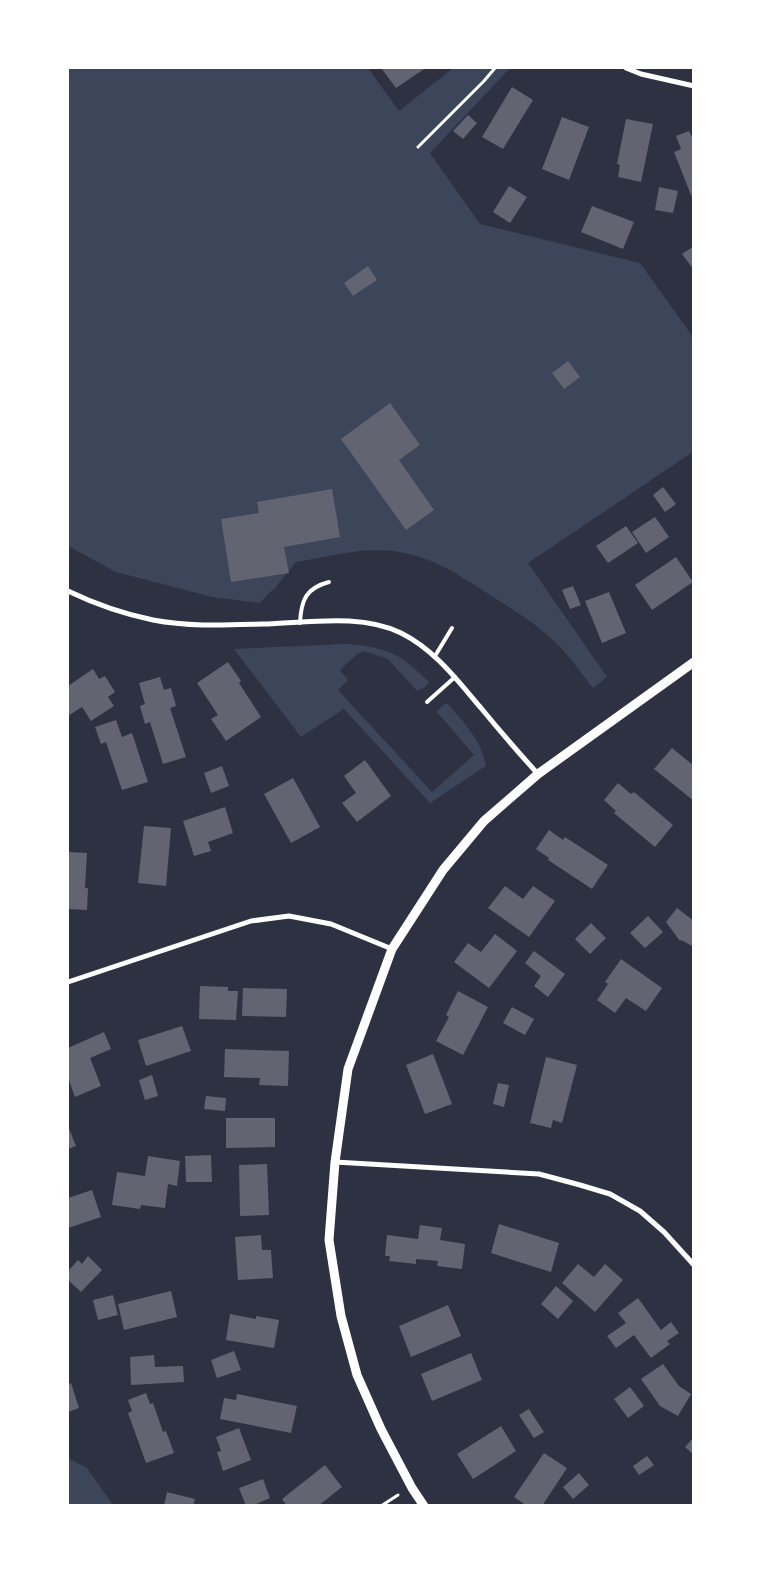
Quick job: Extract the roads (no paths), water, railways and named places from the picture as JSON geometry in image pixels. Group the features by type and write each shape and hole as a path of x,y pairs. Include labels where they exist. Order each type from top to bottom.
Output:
{"street":[{"path":"626,68 641,74 694,86"},
{"path":"68,591 95,604 155,620 219,625 330,620 368,623 400,633 435,656 538,774"},
{"path":"424,1506 412,1488 381,1429 357,1375 341,1316 329,1240 335,1162 348,1069 392,949 444,870 484,821 538,774 694,662"},
{"path":"68,982 251,921 289,916 331,924 392,949"},
{"path":"335,1162 539,1174 580,1185 610,1194 640,1211 664,1232 694,1265"}],"lane":[{"path":"300,622 304,599 312,589 329,582"},
{"path":"435,656 452,628"},
{"path":"427,702 455,677"}]}
